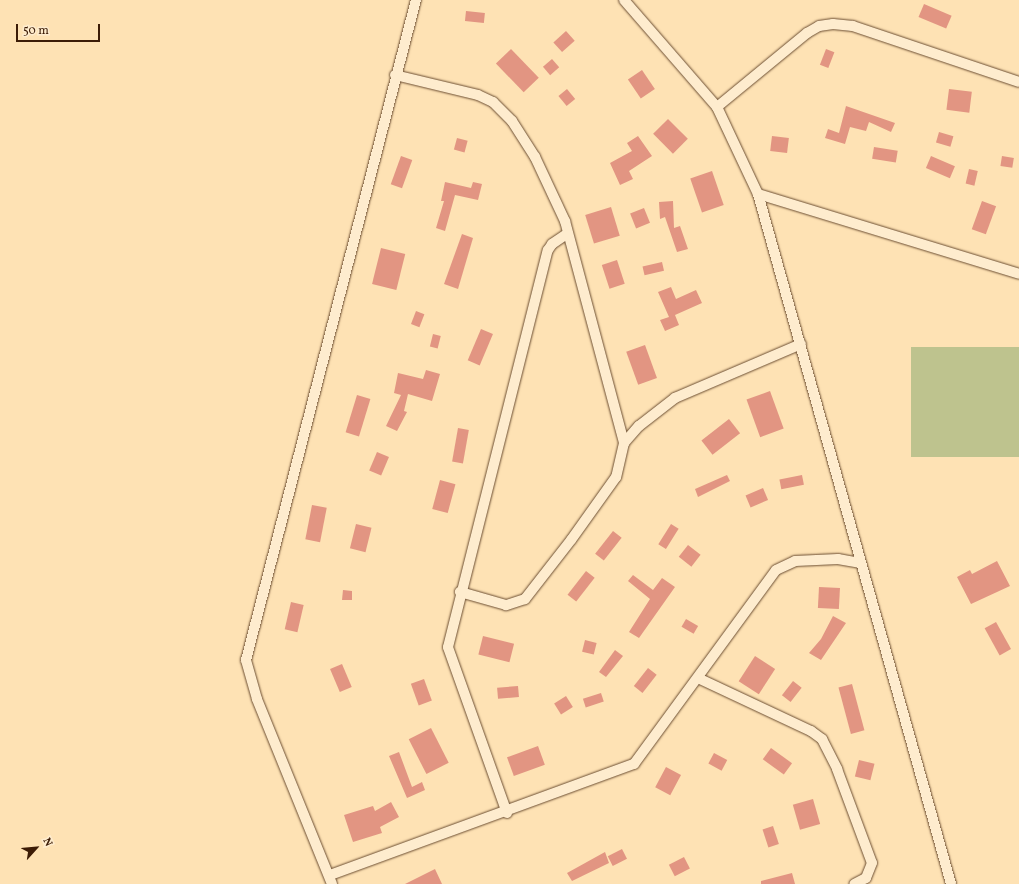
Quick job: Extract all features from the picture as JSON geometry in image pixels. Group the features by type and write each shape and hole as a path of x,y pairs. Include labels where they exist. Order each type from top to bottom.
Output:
{"street":[{"path":"416,0 395,75 246,660 257,699 331,880 634,764 700,678 776,570 784,563 838,559 860,563"},
{"path":"624,0 717,107 758,194 951,884"},
{"path":"717,107 807,33 819,26 838,24 853,26 1019,82"},
{"path":"395,75 478,95 503,110 535,157 560,207 624,443"},
{"path":"758,194 1019,274"},
{"path":"507,813 450,656 450,635 548,250 552,244 567,234"},
{"path":"460,592 506,605 525,598 571,540 616,477 624,443 639,426 675,398 801,344"},
{"path":"700,678 811,730 822,739 837,769 872,863 866,878 854,884"}],"green space":[{"path":"911,347 1019,347 1019,457 911,457"}],"building":[{"path":"924,4 952,16 946,29 919,17"},
{"path":"466,11 485,13 484,23 465,21"},
{"path":"566,31 575,41 562,52 553,42"},
{"path":"511,49 539,78 524,92 496,64"},
{"path":"826,49 834,52 828,68 820,65"},
{"path":"552,59 559,67 550,75 543,67"},
{"path":"642,70 655,89 641,99 628,80"},
{"path":"567,89 575,99 567,106 558,96"},
{"path":"949,89 972,92 969,113 946,110"},
{"path":"846,106 895,123 891,132 869,122 866,131 850,127 845,144 825,138 828,129 839,133"},
{"path":"668,119 688,139 673,154 653,134"},
{"path":"939,132 953,136 950,147 936,143"},
{"path":"638,136 652,156 629,171 633,179 620,185 610,163 632,151 627,143"},
{"path":"772,136 789,138 787,153 770,151"},
{"path":"457,138 468,141 465,152 454,150"},
{"path":"874,147 898,151 896,163 872,159"},
{"path":"401,156 412,160 402,188 391,184"},
{"path":"931,156 955,166 950,178 926,168"},
{"path":"1002,156 1014,158 1012,168 1000,166"},
{"path":"969,169 978,171 974,186 966,184"},
{"path":"712,171 724,205 702,213 690,178"},
{"path":"445,182 471,188 473,182 482,184 478,200 455,195 445,231 436,228 444,201 441,201"},
{"path":"673,201 674,228 680,226 688,249 677,252 665,217 660,219 659,202"},
{"path":"982,201 996,206 986,234 972,229"},
{"path":"611,207 620,236 594,244 585,215"},
{"path":"644,208 650,223 636,228 630,214"},
{"path":"462,234 473,238 458,289 444,284"},
{"path":"381,248 405,254 396,290 372,284"},
{"path":"617,260 625,284 610,289 602,265"},
{"path":"662,262 664,271 645,275 643,266"},
{"path":"671,287 676,299 696,290 702,303 675,315 679,325 665,331 660,320 669,317 658,292"},
{"path":"416,311 424,314 419,327 411,324"},
{"path":"481,329 493,334 480,365 468,360"},
{"path":"433,334 441,336 438,349 430,347"},
{"path":"645,345 657,378 638,385 626,352"},
{"path":"426,370 440,374 432,401 408,394 404,411 407,412 397,431 386,426 401,395 394,393 398,373 423,379"},
{"path":"770,391 784,429 760,437 747,400"},
{"path":"357,395 370,399 359,436 346,432"},
{"path":"729,419 740,433 713,455 701,441"},
{"path":"458,428 469,430 463,463 452,461"},
{"path":"377,452 389,457 381,475 369,470"},
{"path":"727,475 730,481 698,497 695,489"},
{"path":"802,475 804,485 781,489 779,479"},
{"path":"440,480 455,484 448,513 432,509"},
{"path":"763,488 768,500 751,507 746,495"},
{"path":"312,505 327,508 320,542 305,539"},
{"path":"356,524 372,528 365,552 350,548"},
{"path":"671,524 679,529 666,549 658,544"},
{"path":"613,531 622,538 604,561 595,554"},
{"path":"688,545 701,555 691,567 679,557"},
{"path":"997,561 1010,586 971,604 957,577 970,570 972,574"},
{"path":"586,571 595,578 576,601 568,595"},
{"path":"633,575 653,590 662,578 675,587 639,638 629,632 650,599 628,581"},
{"path":"819,587 840,588 839,609 818,608"},
{"path":"343,590 352,591 352,600 342,600"},
{"path":"291,602 304,605 297,632 285,629"},
{"path":"833,616 846,623 821,660 809,653 821,639"},
{"path":"686,619 698,626 694,634 682,627"},
{"path":"996,622 1011,649 1000,655 985,628"},
{"path":"483,636 514,644 509,662 478,654"},
{"path":"585,640 597,643 594,655 582,652"},
{"path":"615,650 623,656 606,677 599,672"},
{"path":"755,656 775,669 759,694 739,681"},
{"path":"342,664 352,687 340,692 330,669"},
{"path":"648,668 657,675 643,693 634,686"},
{"path":"424,679 432,701 419,705 411,684"},
{"path":"793,681 802,688 791,702 782,695"},
{"path":"852,684 864,730 851,734 838,688"},
{"path":"518,686 519,697 498,699 497,688"},
{"path":"601,693 604,702 586,707 583,699"},
{"path":"566,696 573,707 561,714 554,703"},
{"path":"431,728 449,763 426,774 409,739"},
{"path":"538,746 545,765 514,776 507,757"},
{"path":"771,748 792,763 784,775 763,759"},
{"path":"399,752 412,787 422,782 425,790 407,798 389,756"},
{"path":"714,753 727,760 722,771 708,764"},
{"path":"859,760 875,764 870,780 855,776"},
{"path":"666,767 681,775 670,795 655,787"},
{"path":"813,799 820,824 800,830 793,805"},
{"path":"391,802 399,817 380,827 382,833 353,842 344,815 373,806 375,811"},
{"path":"773,826 779,844 768,847 763,829"},
{"path":"622,849 627,859 613,866 608,856"},
{"path":"605,852 609,863 572,881 567,873"},
{"path":"684,857 690,869 675,876 669,865"},
{"path":"435,869 442,884 405,884"},
{"path":"792,873 795,884 761,884 761,881"}]}
